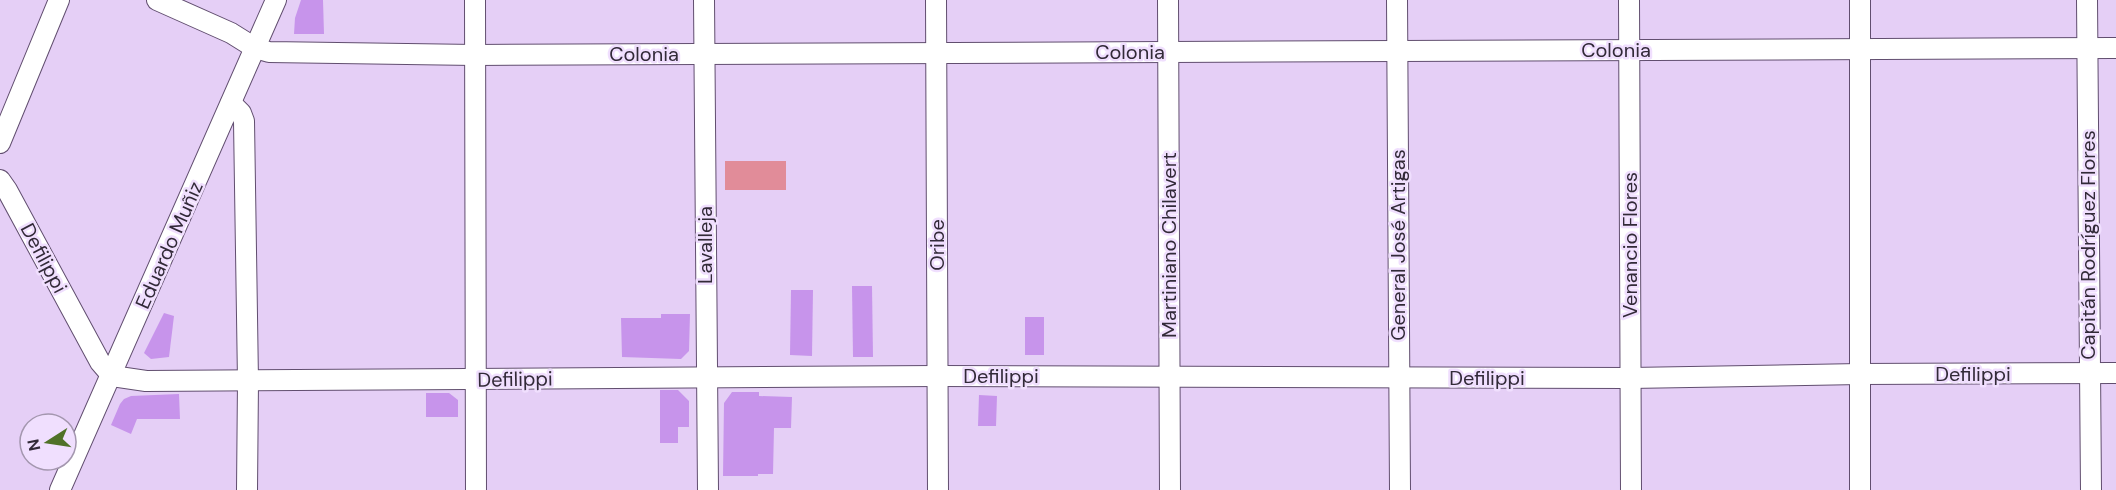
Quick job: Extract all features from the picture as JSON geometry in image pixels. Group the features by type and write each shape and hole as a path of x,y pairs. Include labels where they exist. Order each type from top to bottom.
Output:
{"street":[{"path":"0,144 59,0"},
{"name":"Colonia","path":"156,0 231,33 255,48 269,52 475,55 2116,48"},
{"name":"Eduardo Muñiz","path":"60,490 276,0"},
{"path":"475,0 477,490"},
{"name":"Lavalleja","path":"704,0 708,490"},
{"name":"Oribe","path":"936,0 938,490"},
{"name":"Martiniano Chilavert","path":"1168,0 1170,490"},
{"name":"General José Artigas","path":"1397,0 1400,490"},
{"name":"Venancio Flores","path":"1629,0 1631,490"},
{"path":"1860,0 1860,490"},
{"name":"Capitán Rodríguez Flores","path":"2087,0 2088,373 2091,490"},
{"path":"231,103 241,113 244,121 248,381 247,490"},
{"name":"Defilippi","path":"0,180 7,189 100,362 112,376 146,381 938,376 1630,378 2116,373"}],"shaded area":[{"path":"725,161 786,161 786,190 725,190"}],"building":[{"path":"301,0 323,0 324,34 294,34 295,18"},
{"path":"852,286 872,286 873,357 853,357"},
{"path":"791,290 813,290 812,356 790,355"},
{"path":"164,313 174,316 169,357 151,359 144,353"},
{"path":"661,314 690,314 689,351 681,359 622,357 621,318 661,318"},
{"path":"1025,317 1044,317 1044,355 1025,355"},
{"path":"660,390 678,390 689,401 689,427 678,427 678,443 660,443"},
{"path":"732,392 759,392 759,396 792,397 791,428 774,428 773,474 723,476 724,403"},
{"path":"426,393 449,393 458,400 458,417 426,417"},
{"path":"179,394 180,419 137,419 131,434 111,425 124,399 131,396"},
{"path":"979,395 997,396 996,426 978,426"}]}
